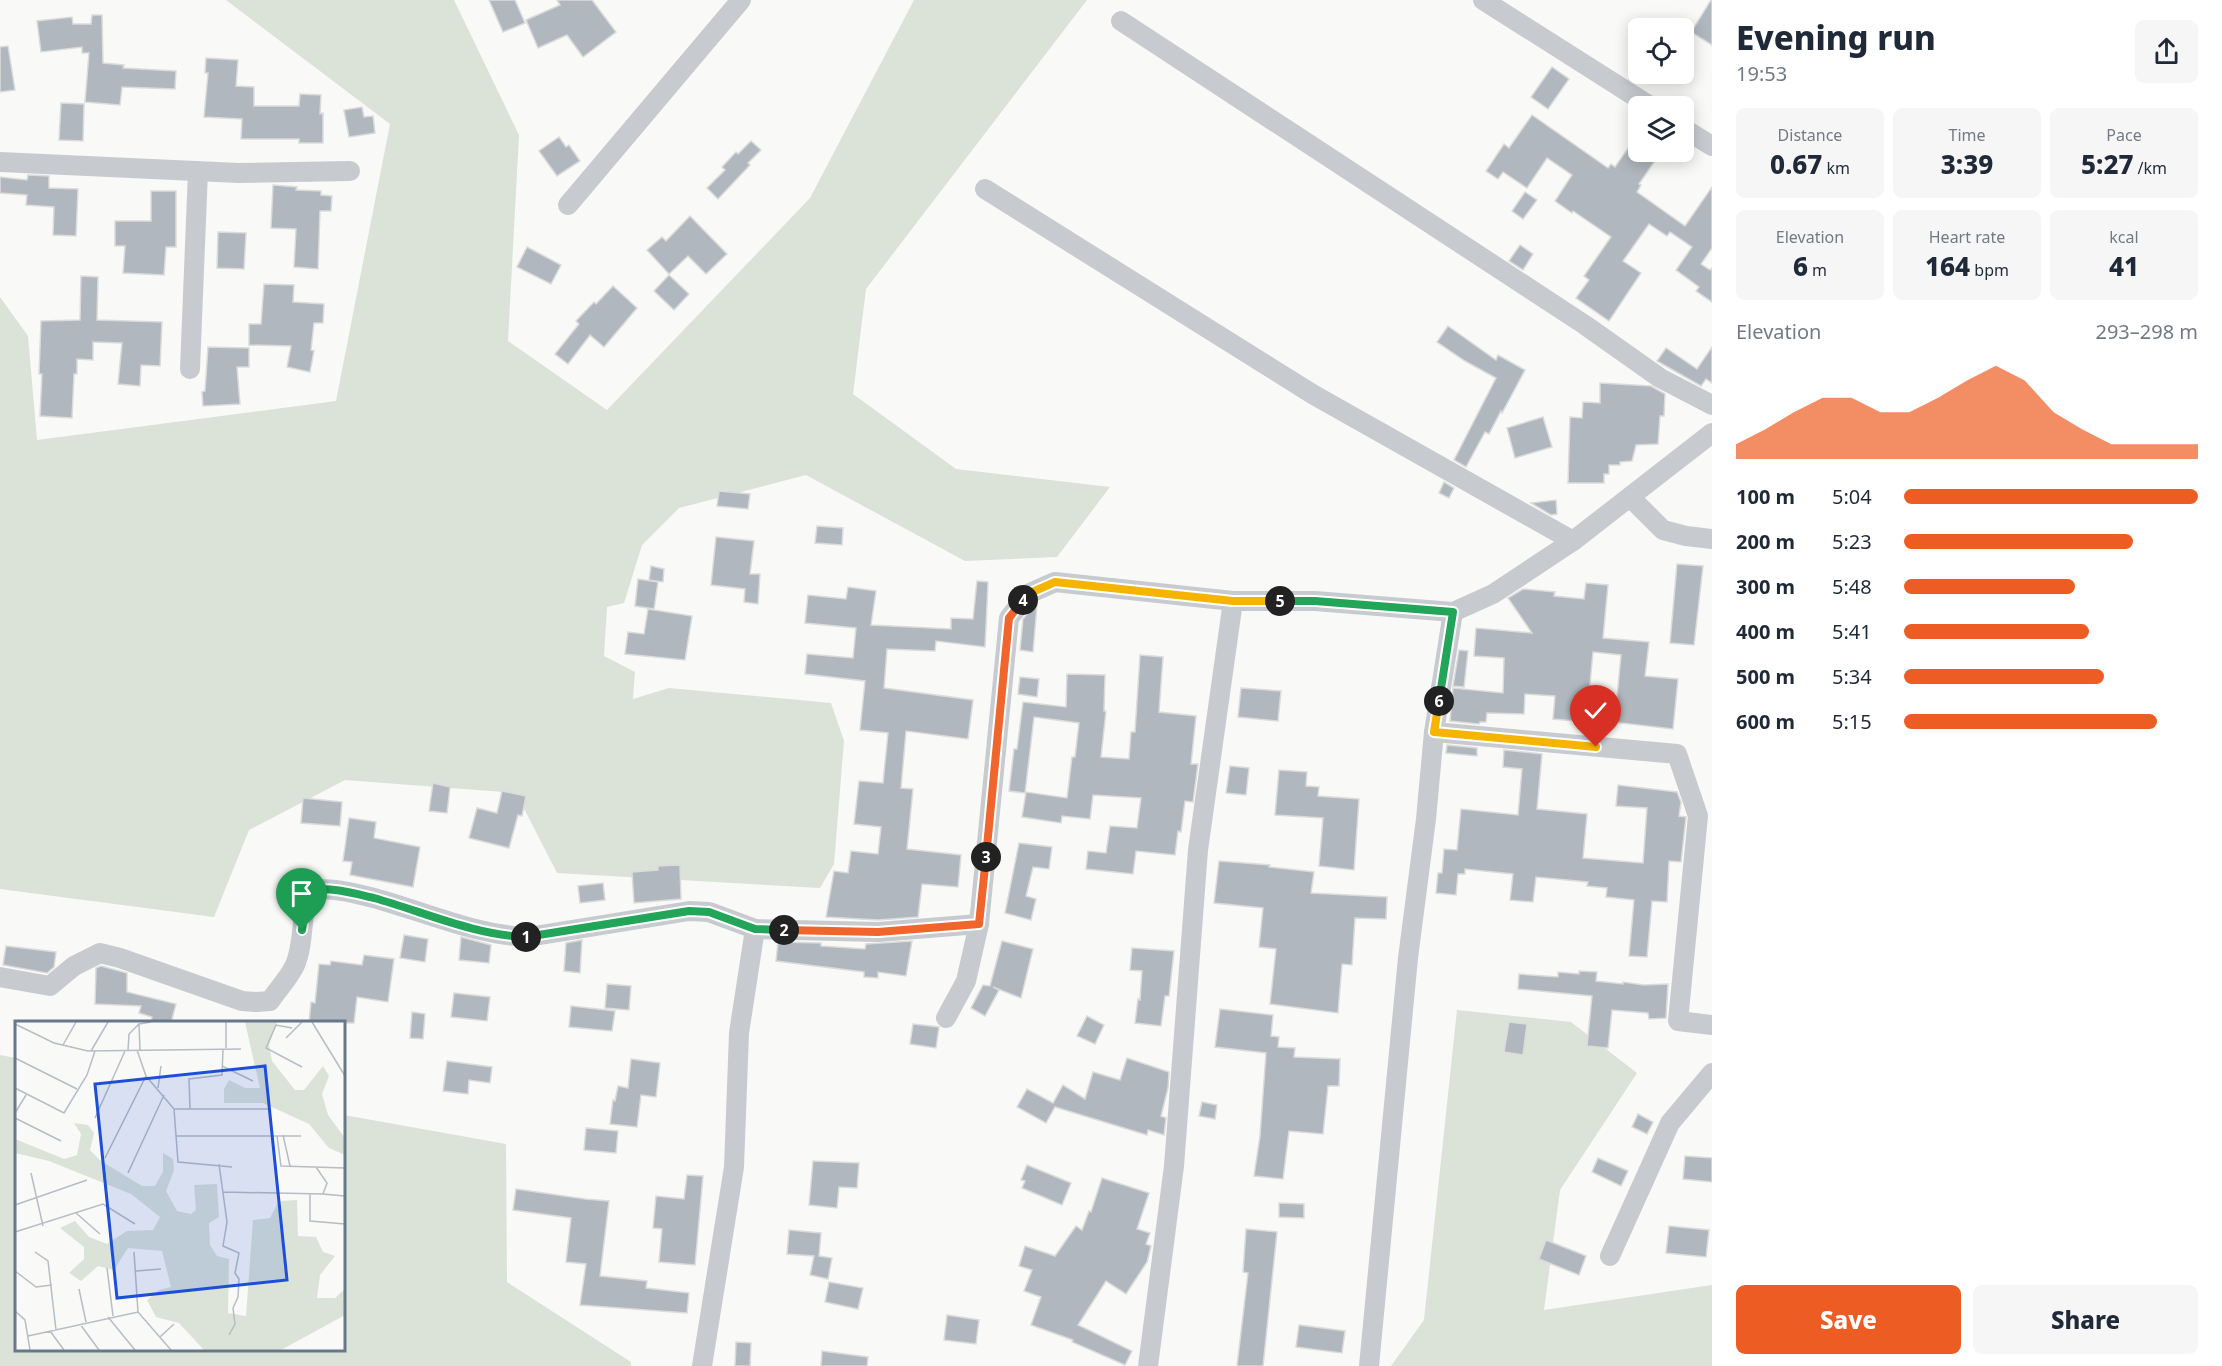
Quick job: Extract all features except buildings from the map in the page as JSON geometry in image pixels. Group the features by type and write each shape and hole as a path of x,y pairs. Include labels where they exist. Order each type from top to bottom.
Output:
{"street":[{"path":"568,205 741,0"},
{"path":"1483,0 1634,96"},
{"path":"1121,21 1585,324 1660,378 1712,405"},
{"path":"1694,135 1712,146"},
{"path":"0,162 239,173 350,171"},
{"path":"190,369 198,171"},
{"path":"985,189 1314,395 1573,541"},
{"path":"946,1018 966,981 979,924 1009,618 1025,597 1055,582 1233,601 1315,601 1453,612 1493,594 1573,541 1712,433"},
{"path":"1630,497 1664,530 1686,536 1712,539"},
{"path":"1148,1366 1174,1166 1198,850 1233,601"},
{"path":"1369,1366 1408,958 1426,819 1434,732 1453,612"},
{"path":"1434,732 1677,754 1698,816 1678,1021 1712,1025"},
{"path":"0,977 51,986 74,966 100,953 128,960 242,1000 270,1001 295,964 310,890 326,888 357,894 478,930 509,936 528,937 689,911 709,912 755,929 878,932 979,924"},
{"path":"702,1366 734,1167 739,1033 755,929"},
{"path":"1610,1256 1670,1123 1712,1072"}],"shaded area":[{"path":"226,0 454,0 519,135 508,341 607,410 810,198 914,0 1087,0 866,289 853,394 956,469 1110,487 1057,557 965,561 806,475 679,508 642,545 624,603 607,607 604,656 635,672 633,699 669,688 831,703 844,741 834,864 820,888 557,873 516,793 345,780 249,830 214,917 0,889 0,297 28,336 37,440 336,401 390,124"},
{"path":"1457,1010 1571,1022 1637,1073 1560,1190 1544,1310 1712,1285 1712,1366 1391,1366 1424,1320"},
{"path":"0,1055 15,1058 15,1351 345,1351 345,1115 506,1144 507,1282 631,1362 631,1366 0,1366"}],"route":[{"path":"302,930 310,890 326,888 384,901 478,930 509,936 528,937 689,911 709,912 755,929 878,932 979,924 1009,618 1028,594 1055,582 1233,601 1315,601 1453,612 1434,732 1596,747"}]}
